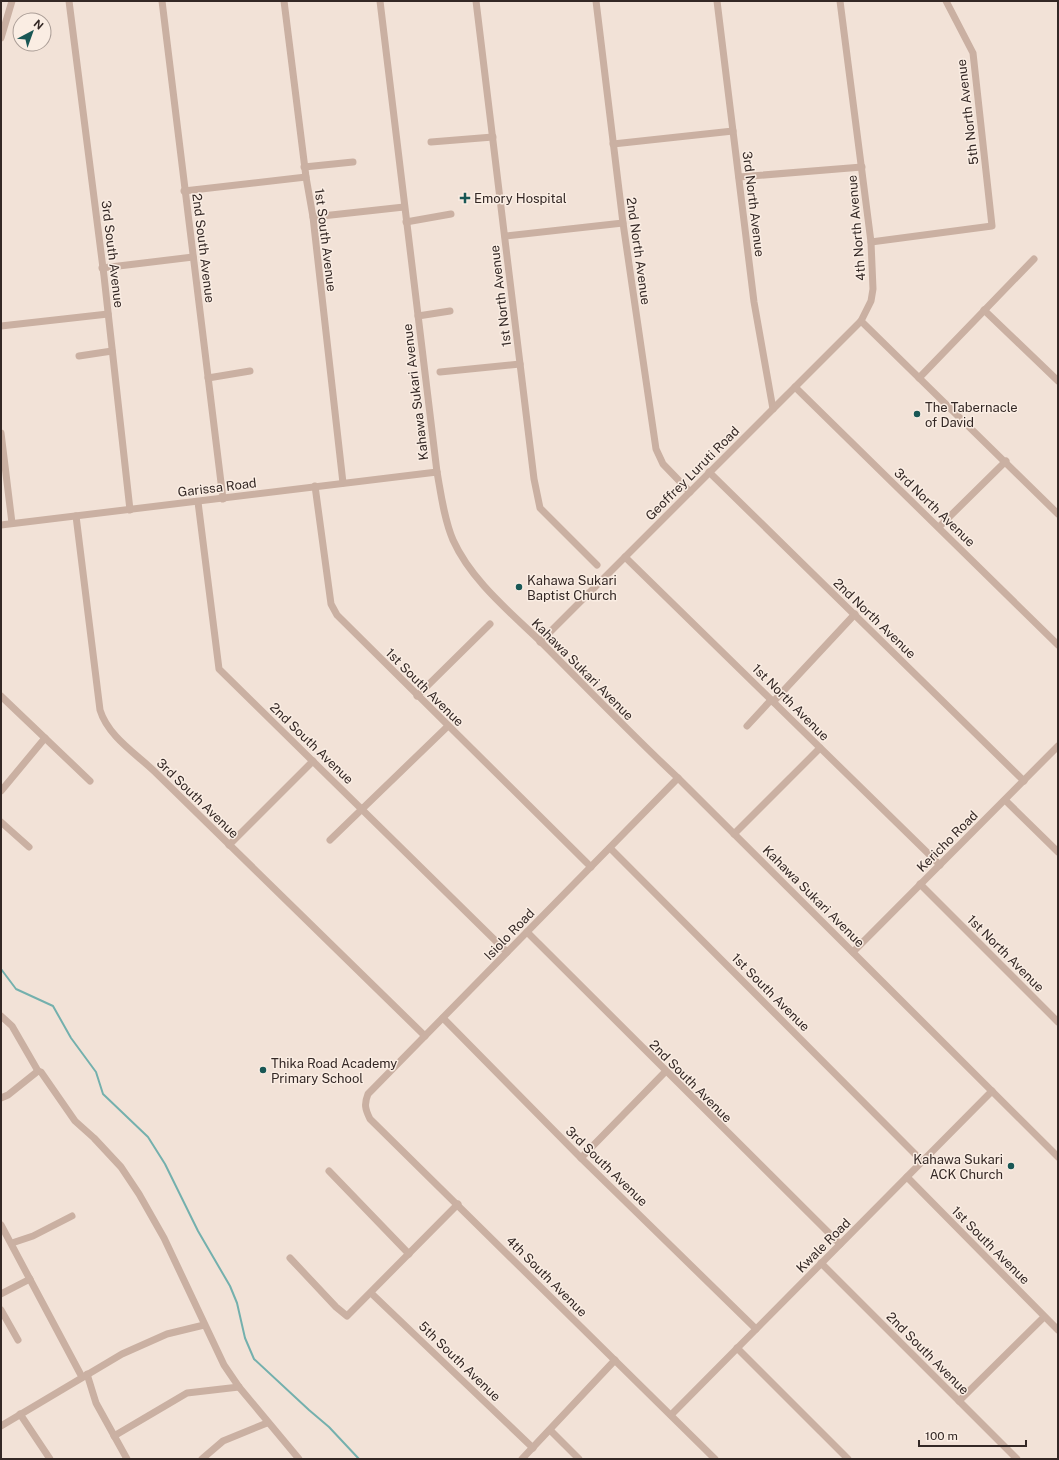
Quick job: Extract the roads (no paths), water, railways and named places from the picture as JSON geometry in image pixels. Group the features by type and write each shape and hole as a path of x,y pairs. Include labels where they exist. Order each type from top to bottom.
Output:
{"street":[{"path":"1,38 12,1"},
{"name":"3rd South Avenue","path":"69,1 108,314 130,510"},
{"name":"2nd South Avenue","path":"162,1 184,191 223,499"},
{"name":"1st South Avenue","path":"284,1 304,166 313,217 343,483"},
{"name":"Kahawa Sukari Avenue","path":"380,1 437,472 448,527 459,551 471,569 495,596 540,642 1058,1157"},
{"name":"1st North Avenue","path":"476,1 534,478 540,508 607,574"},
{"name":"2nd North Avenue","path":"596,1 623,223 656,449 663,464 690,492"},
{"name":"3rd North Avenue","path":"717,1 754,302 772,409"},
{"name":"4th North Avenue","path":"840,1 871,242 873,289 871,302 861,321"},
{"name":"5th North Avenue","path":"871,242 992,226 973,53 946,1"},
{"path":"613,144 733,131"},
{"path":"431,142 493,137"},
{"path":"304,166 353,162"},
{"path":"739,177 862,167"},
{"path":"184,191 306,177"},
{"path":"313,217 404,207"},
{"path":"406,222 451,214"},
{"path":"505,236 623,223"},
{"path":"102,268 193,257"},
{"path":"919,378 1034,259"},
{"path":"984,310 1058,381"},
{"path":"418,316 450,311"},
{"path":"1,326 108,314"},
{"path":"861,321 1006,461 1058,514"},
{"name":"Geoffrey Luruti Road","path":"540,642 861,321"},
{"path":"79,356 112,351"},
{"path":"440,372 520,364"},
{"path":"208,378 250,371"},
{"name":"3rd North Avenue","path":"795,387 1058,645"},
{"path":"1,433 12,523"},
{"path":"939,527 1006,461"},
{"name":"Garissa Road","path":"1,525 437,472"},
{"name":"2nd North Avenue","path":"709,472 1024,781"},
{"name":"1st South Avenue","path":"315,486 333,610 417,696 591,867"},
{"name":"2nd South Avenue","path":"198,502 219,668 507,952"},
{"name":"3rd South Avenue","path":"76,516 100,710 104,722 111,732 154,771 425,1036"},
{"name":"1st North Avenue","path":"625,557 940,865"},
{"path":"747,726 855,614"},
{"path":"417,696 490,624"},
{"path":"1,696 90,781"},
{"path":"330,840 448,726"},
{"path":"1,791 45,738"},
{"name":"Kericho Road","path":"853,952 1058,746"},
{"path":"734,834 820,748"},
{"path":"230,845 313,761"},
{"name":"Isiolo Road","path":"365,1110 365,1101 368,1094 678,778"},
{"path":"1005,800 1058,852"},
{"path":"1,822 29,847"},
{"name":"1st South Avenue","path":"610,848 919,1158"},
{"name":"1st North Avenue","path":"920,884 1058,1022"},
{"name":"2nd South Avenue","path":"527,932 665,1072 840,1244"},
{"path":"1,1016 12,1026 28,1050 38,1071 41,1072 75,1121 94,1138 121,1167 139,1194 164,1238 224,1365 267,1423 299,1459"},
{"name":"3rd South Avenue","path":"443,1018 581,1158 756,1329"},
{"path":"1,1098 8,1095 38,1071"},
{"path":"581,1158 665,1072"},
{"name":"Kwale Road","path":"671,1415 907,1177 919,1158 992,1091"},
{"name":"4th South Avenue","path":"365,1110 370,1119 458,1204 715,1459"},
{"path":"329,1171 409,1254"},
{"name":"1st South Avenue","path":"907,1177 1058,1330"},
{"path":"290,1258 336,1308 347,1316 458,1204"},
{"path":"12,1243 33,1236 72,1216"},
{"path":"1,1225 84,1376 96,1403 127,1459"},
{"name":"2nd South Avenue","path":"821,1263 1014,1458"},
{"path":"1,1294 30,1279"},
{"name":"5th South Avenue","path":"370,1293 533,1448"},
{"path":"1,1310 18,1340"},
{"path":"959,1401 1044,1317"},
{"path":"1,1426 84,1376 145,1343 168,1334 204,1325"},
{"path":"737,1348 848,1459"},
{"path":"522,1459 615,1360"},
{"path":"114,1436 188,1393 239,1387"},
{"path":"20,1414 50,1459"},
{"path":"202,1459 223,1441 267,1423"},
{"path":"550,1430 579,1459"}],"waterway":[{"path":"1,969 16,989 53,1006 71,1038 96,1072 103,1094 148,1137 165,1164 198,1231 230,1286 237,1303 245,1338 254,1359 329,1427 359,1459"}],"place":[{"name":"Emory Hospital","path":"465,198"},
{"name":"The Tabernacle of David","path":"917,414"},
{"name":"Kahawa Sukari Baptist Church","path":"519,587"},
{"name":"Thika Road Academy Primary School","path":"263,1070"},
{"name":"Kahawa Sukari ACK Church","path":"1011,1166"}]}
